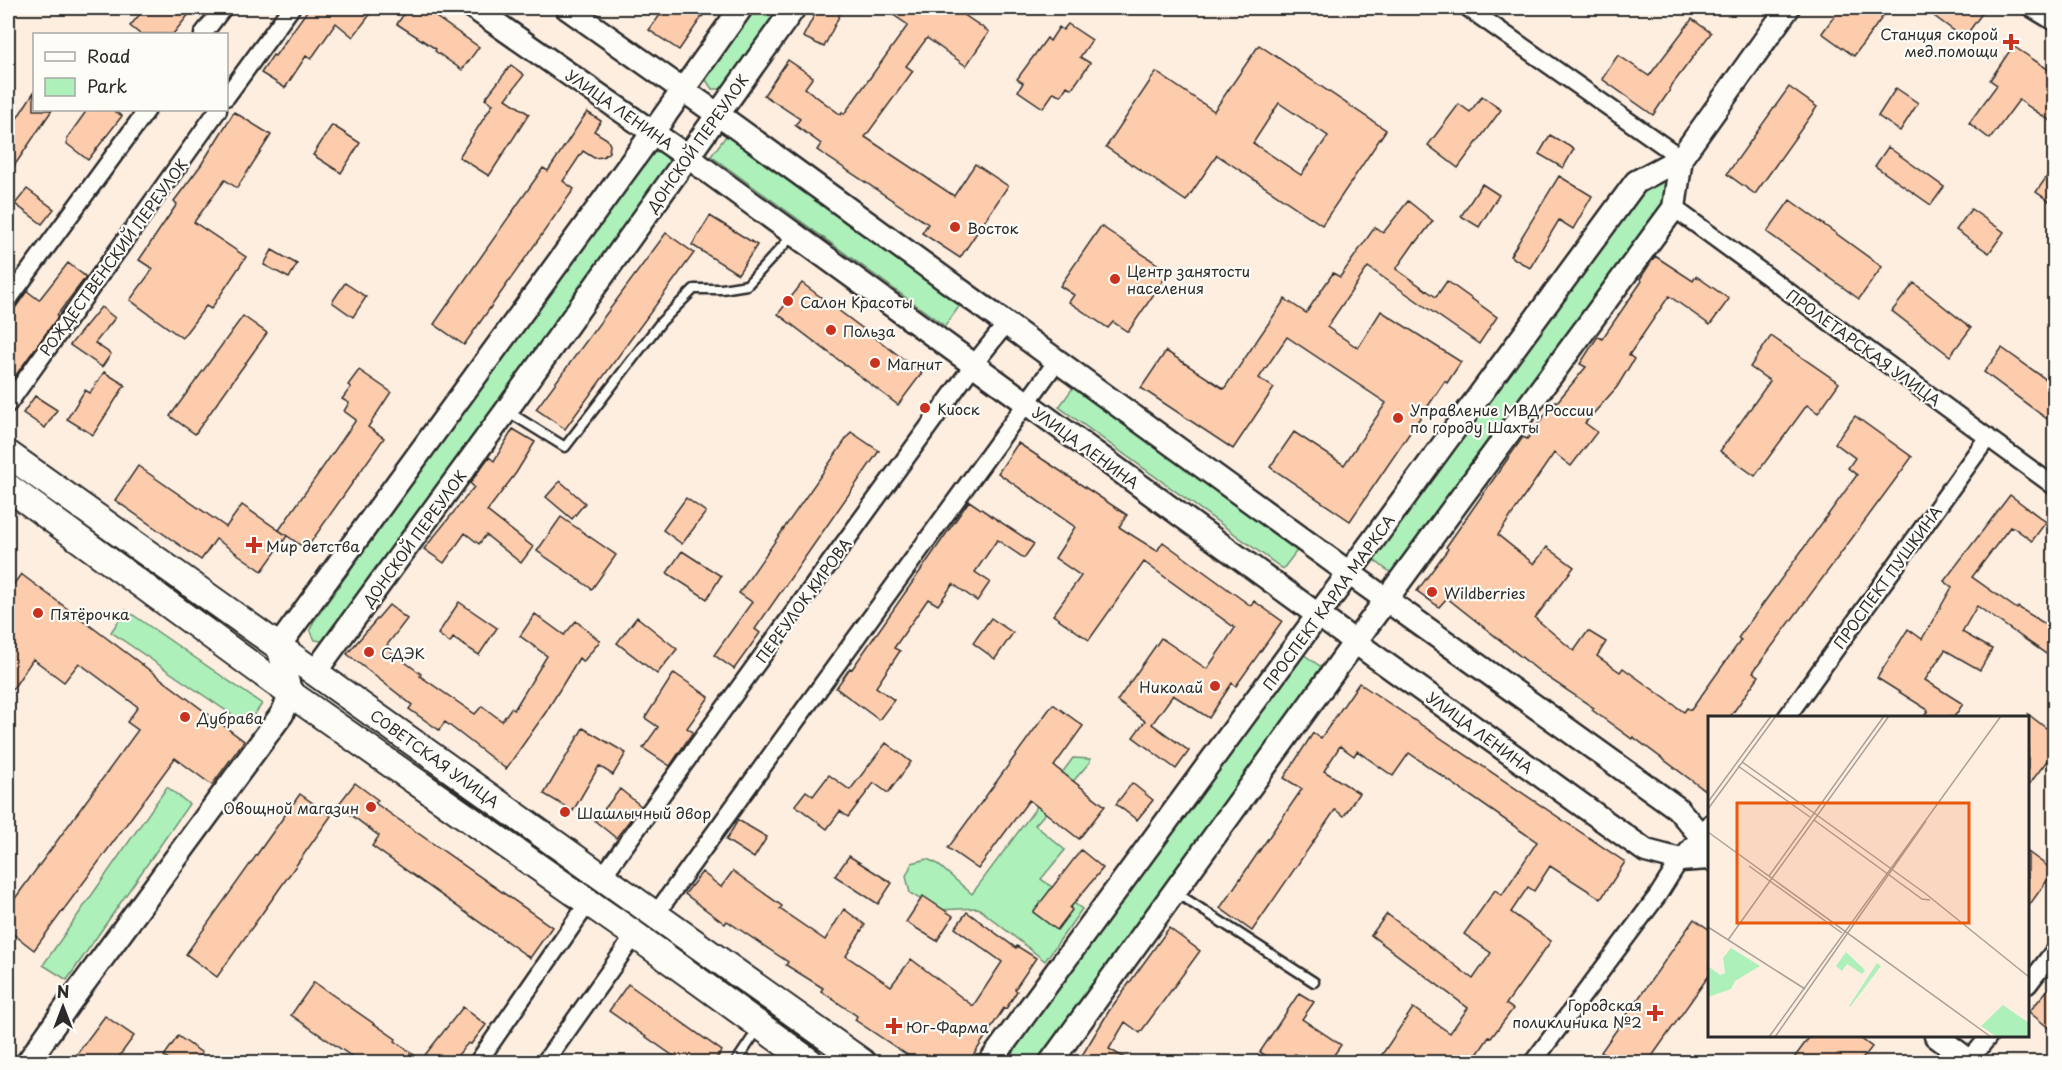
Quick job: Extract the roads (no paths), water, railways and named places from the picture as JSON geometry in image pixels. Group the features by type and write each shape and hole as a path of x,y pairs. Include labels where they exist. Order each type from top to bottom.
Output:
{"main road":[{"name":"УЛИЦА ЛЕНИНА","path":"474,8 688,157 1646,851 1680,860 1708,859"},
{"name":"УЛИЦА ЛЕНИНА","path":"567,8 683,89 1386,600 1677,808 1705,830 1708,852"},
{"path":"291,694 278,647 741,8"},
{"name":"ДОНСКОЙ ПЕРЕУЛОК","path":"28,1062 282,714 291,694 315,672 506,411 794,8"},
{"name":"ПРОСПЕКТ КАРЛА МАРКСА","path":"990,1062 1636,182 1681,158 1788,8"},
{"name":"ПРОСПЕКТ КАРЛА МАРКСА","path":"1051,1062 1355,642 1674,208 1681,158"},
{"name":"СОВЕТСКАЯ УЛИЦА","path":"8,454 862,1062"},
{"name":"СОВЕТСКАЯ УЛИЦА","path":"8,487 291,694 635,935 810,1062"},
{"path":"1939,1037 1970,1062"}],"street":[{"path":"204,33 223,8"},
{"path":"228,94 291,8"},
{"path":"1468,8 1681,158"},
{"path":"2031,8 2055,22"},
{"path":"8,300 146,111"},
{"name":"РОЖДЕСТВЕНСКИЙ ПЕРЕУЛОК","path":"8,404 217,111"},
{"name":"ПРОЛЕТАРСКАЯ УЛИЦА","path":"1674,208 2055,486"},
{"name":"ПЕРЕУЛОК КИРОВА","path":"602,877 974,364 1006,324"},
{"path":"655,915 1057,361"},
{"name":"ПРОСПЕКТ ПУШКИНА","path":"1787,716 1988,437"},
{"path":"1533,1062 1658,895 1680,860 1705,830"},
{"path":"478,1062 588,903"},
{"path":"545,1062 635,935"},
{"path":"2029,985 2055,951"},
{"path":"1970,1062 1988,1037"}],"lane":[{"path":"506,411 565,447 661,322 693,289 722,289 747,285 794,234"},
{"path":"1175,891 1314,982"},
{"path":"736,1062 760,1026"}],"place":[{"name":"Станция скорой мед.помощи","path":"2011,42"},
{"name":"Восток","path":"955,227"},
{"name":"Центр занятости населения","path":"1115,279"},
{"name":"Салон Красоты","path":"788,301"},
{"name":"Польза","path":"831,330"},
{"name":"Магнит","path":"875,363"},
{"name":"Киоск","path":"925,408"},
{"name":"Управление МВД России по городу Шахты","path":"1398,418"},
{"name":"Мир детства","path":"254,545"},
{"name":"Wildberries","path":"1432,592"},
{"name":"Пятёрочка","path":"38,613"},
{"name":"СДЭК","path":"369,652"},
{"name":"Николай","path":"1215,686"},
{"name":"Дубрава","path":"185,717"},
{"name":"Овощной магазин","path":"371,807"},
{"name":"Шашлычный двор","path":"565,812"},
{"name":"Городская поликлиника №2","path":"1655,1013"},
{"name":"Юг-Фарма","path":"894,1026"}]}
